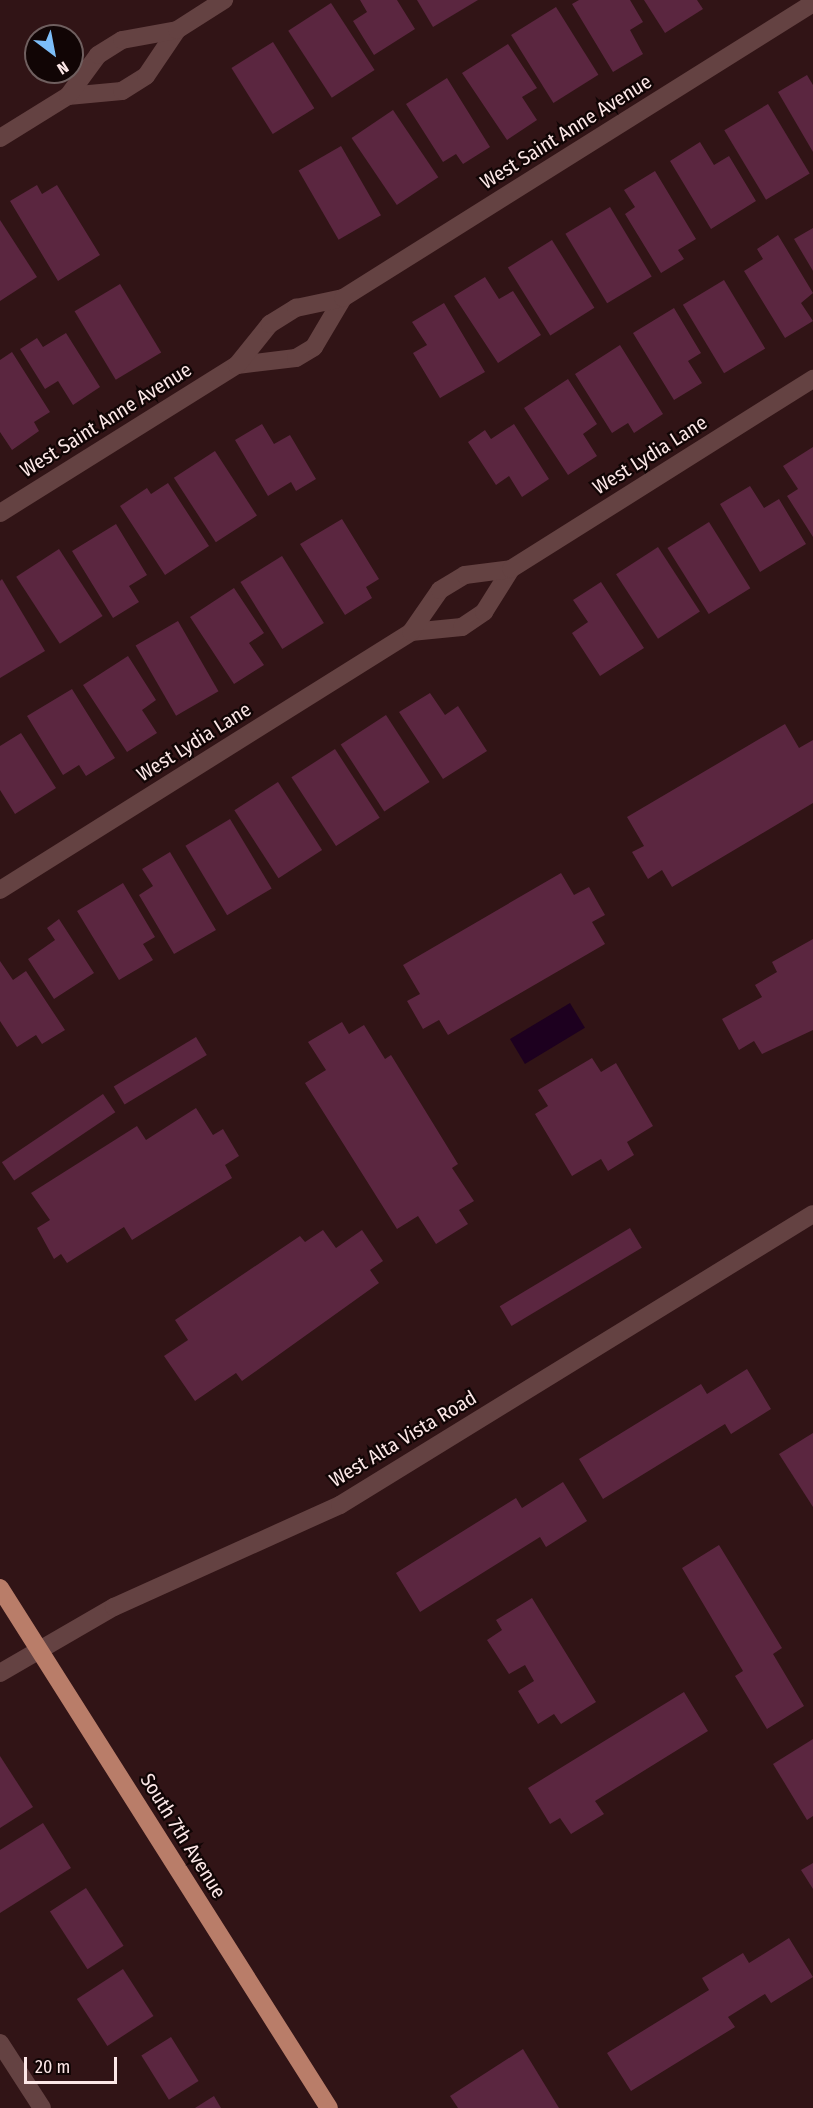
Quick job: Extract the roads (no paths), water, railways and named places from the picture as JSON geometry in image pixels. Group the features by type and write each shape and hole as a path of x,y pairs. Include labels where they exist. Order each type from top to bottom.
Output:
{"main road":[{"name":"South 7th Avenue","path":"0,1588 329,2108"}],"street":[{"path":"0,138 68,96 98,55 122,40 177,30 224,0"},
{"name":"West Saint Anne Avenue","path":"0,513 237,365 270,324 296,308 343,298 813,3"},
{"path":"68,96 130,86 146,76 177,30"},
{"name":"West Saint Anne Avenue","path":"237,365 305,352 343,298"},
{"name":"West Lydia Lane","path":"0,890 411,632 440,590 465,575 511,569 813,379"},
{"name":"West Lydia Lane","path":"411,632 462,627 484,612 511,569"},
{"name":"West Alta Vista Road","path":"0,1673 114,1607 340,1505 813,1214"},
{"path":"0,2043 42,2108"}]}
